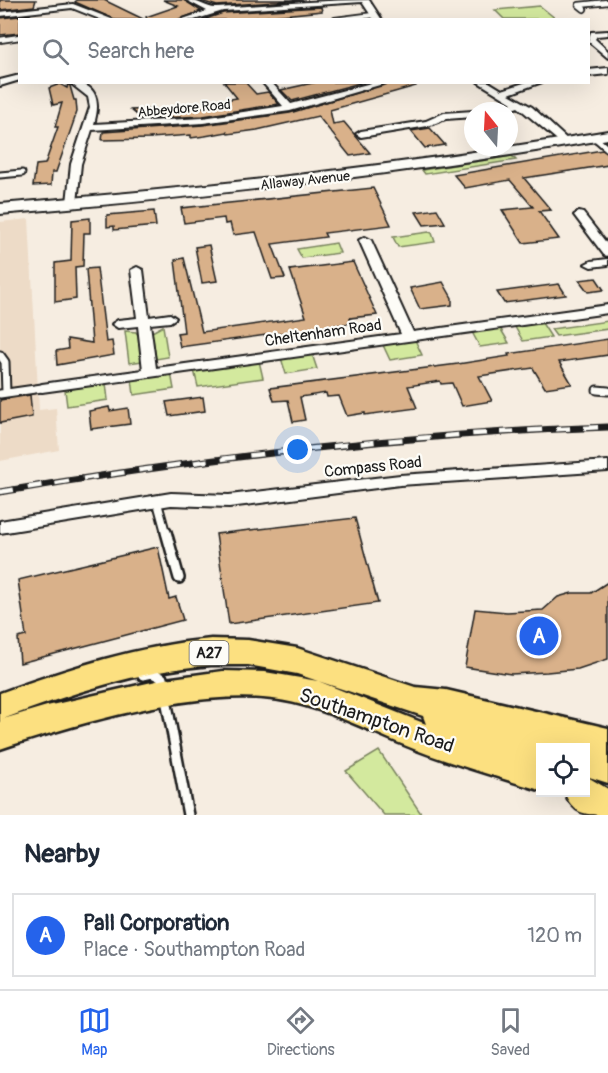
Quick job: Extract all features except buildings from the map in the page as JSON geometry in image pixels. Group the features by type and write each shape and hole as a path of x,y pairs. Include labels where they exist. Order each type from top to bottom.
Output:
{"highway":[{"path":"589,797 608,811"}],"main road":[{"name":"Southampton Road","path":"0,707 130,663 163,657 221,652 285,658 331,671 418,702 438,716 536,737"},
{"name":"Southampton Road","path":"0,735 47,720 165,692 235,684 266,684 318,695 418,736 536,774"},
{"path":"536,737 608,726"},
{"path":"536,737 608,743"},
{"path":"590,763 608,768"},
{"path":"590,790 608,795"}],"street":[{"path":"190,0 213,11"},
{"path":"190,18 213,11 291,2 365,0 376,17"},
{"path":"0,14 73,6 107,18"},
{"path":"608,33 594,34 591,39 608,56"},
{"path":"590,73 608,71"},
{"path":"0,83 18,78"},
{"path":"72,203 76,164 95,107 92,96 76,84"},
{"path":"268,84 290,108"},
{"name":"Abbeydore Road","path":"89,128 188,124 290,108 379,84"},
{"path":"486,84 520,103 565,142"},
{"path":"502,93 531,84"},
{"path":"361,134 429,123 444,116 464,115"},
{"name":"Allaway Avenue","path":"0,209 340,176 601,136"},
{"path":"579,215 608,253"},
{"path":"365,240 409,337"},
{"path":"591,264 608,262"},
{"path":"137,270 150,372"},
{"name":"Cheltenham Road","path":"42,388 608,309"},
{"path":"117,324 170,318"},
{"name":"Compass Road","path":"0,527 171,499 229,501 400,480 608,466"}],"lane":[{"path":"584,9 579,5 608,2"},
{"path":"0,40 18,37"},
{"path":"601,136 608,149"},
{"path":"0,175 22,173"},
{"path":"0,355 5,362 3,393 42,388"},
{"path":"597,390 608,391"},
{"path":"157,501 179,578"},
{"path":"130,677 158,675 165,692 188,815"},
{"path":"41,692 108,681"}],"shaded area":[{"path":"29,219 39,410 56,408 59,450 0,461 0,222"}],"green space":[{"path":"540,6 555,18 503,18 495,10"},
{"path":"512,156 516,160 425,174 422,170"},
{"path":"432,233 435,242 398,247 393,237"},
{"path":"336,243 340,253 302,258 297,249"},
{"path":"608,321 608,329 556,336 551,329"},
{"path":"542,323 551,337 523,341 515,327"},
{"path":"163,326 168,357 156,359 152,332"},
{"path":"500,328 509,343 480,347 472,332"},
{"path":"125,331 136,332 138,335 142,361 129,363"},
{"path":"415,340 422,355 390,360 383,345"},
{"path":"312,354 317,369 286,374 281,358"},
{"path":"259,361 263,378 198,387 194,370"},
{"path":"171,373 174,389 134,395 132,379"},
{"path":"106,383 108,400 67,406 65,390"},
{"path":"379,751 422,815 384,815 346,771"}],"railway":[{"path":"0,492 151,468 303,449 455,435 608,427"}],"place":[{"name":"Pall Corporation","path":"539,636"}]}
